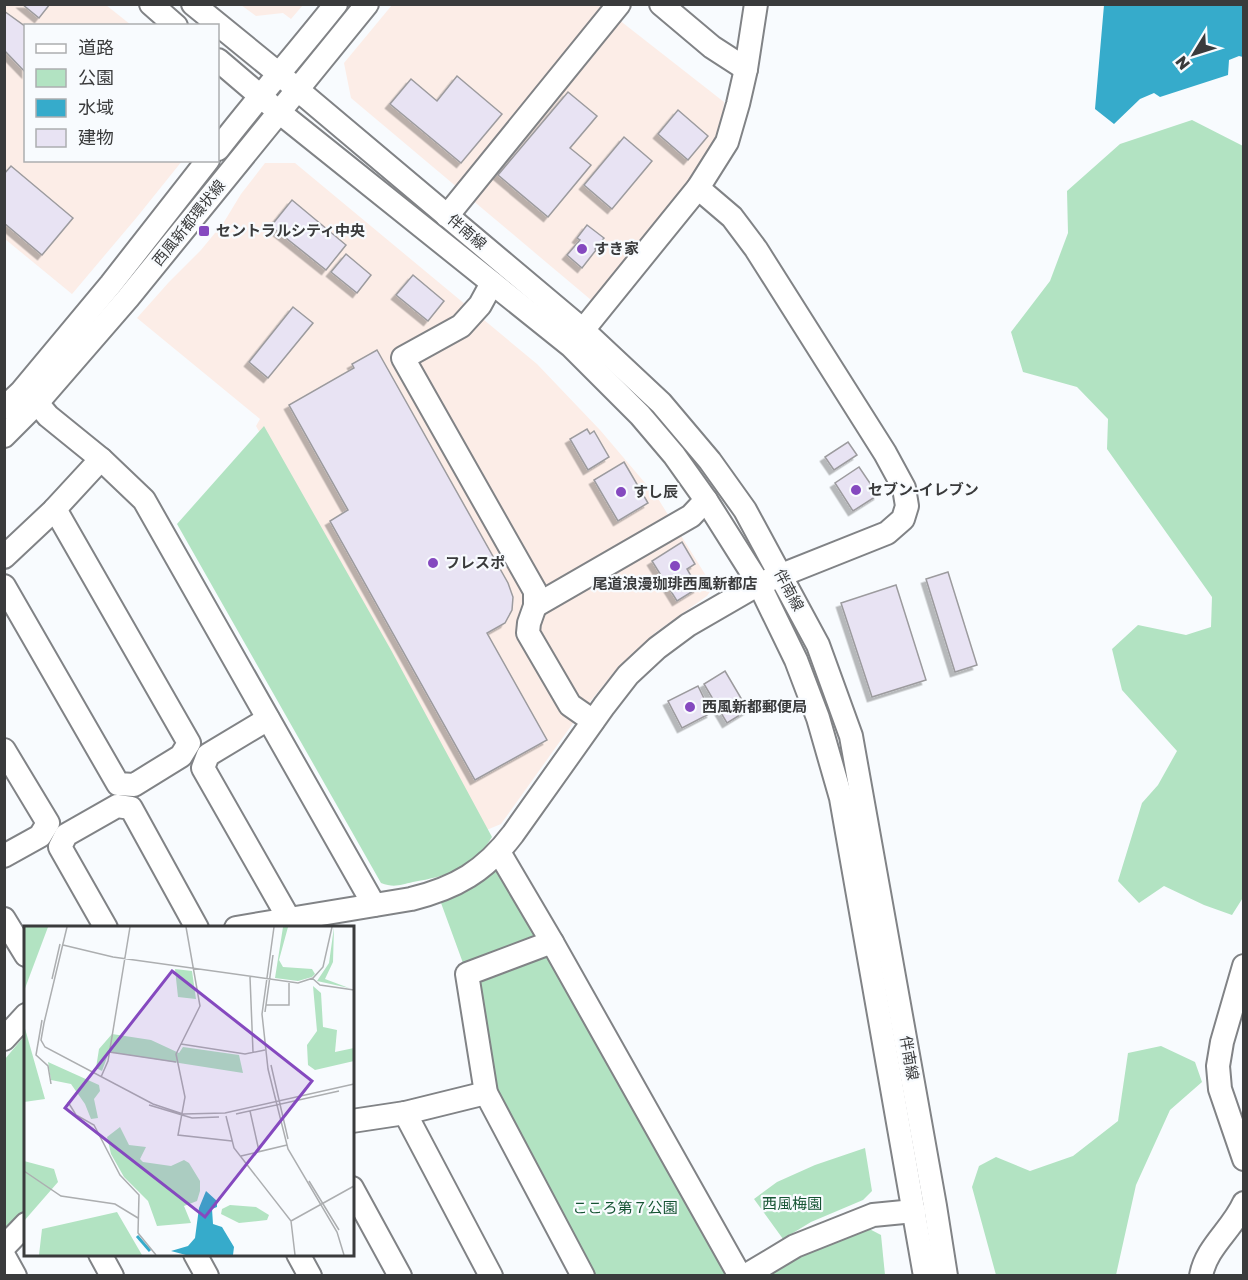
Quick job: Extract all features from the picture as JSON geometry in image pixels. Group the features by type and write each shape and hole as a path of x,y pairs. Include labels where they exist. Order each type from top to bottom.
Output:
{"street":[{"path":"151,4 174,24"},
{"name":"伴南線","path":"193,4 218,24"},
{"path":"219,148 336,4"},
{"name":"西風新都環状線","path":"4,436 37,402 128,298 367,4"},
{"path":"447,216 619,4"},
{"path":"661,4 712,47 746,69"},
{"path":"583,330 698,188 727,142 746,69 756,4"},
{"name":"伴南線","path":"219,25 583,330 661,403 710,460 745,510 818,645 850,736 946,1275"},
{"name":"伴南線","path":"219,61 279,112 571,346 640,415 674,455 706,500 759,584 796,660 818,718 841,798 925,1275"},
{"name":"西風新都環状線","path":"4,408 21,392 103,293 206,162"},
{"path":"243,926 411,899 450,887 469,877 499,852 628,675 657,648 688,625 759,584 887,533 903,519 907,506 904,488 885,453 756,249 732,218 698,188"},
{"path":"492,283 480,305 461,326 403,358 535,591 535,606 528,633 570,705 593,721"},
{"path":"37,402 48,416 100,459 144,500 374,905"},
{"path":"4,557 23,541 100,459"},
{"path":"535,606 691,516 706,500"},
{"path":"4,586 118,784 134,785 181,756 189,742 55,508"},
{"path":"268,719 208,755 203,768 289,919"},
{"path":"4,750 48,823 40,836 4,856"},
{"path":"105,926 60,847 66,835 117,806 131,808 196,926"},
{"path":"499,852 740,1275"},
{"path":"4,919 24,952"},
{"path":"552,942 467,974 486,1093 583,1275"},
{"path":"1244,966 1222,1042 1218,1066 1220,1089 1244,1159"},
{"path":"4,1039 24,1017"},
{"path":"354,1121 405,1113 486,1093"},
{"path":"405,1113 491,1275"},
{"path":"354,1192 400,1275"},
{"path":"1201,1275 1206,1259 1234,1221 1244,1203"},
{"path":"745,1275 795,1246 873,1215 914,1211"},
{"path":"4,1247 24,1226"},
{"path":"4,1256 15,1275"},
{"path":"101,1256 112,1275"},
{"path":"196,1256 207,1275"},
{"path":"299,1256 310,1275"}],"shaded area":[{"path":"4,5 106,5 130,24 24,24 24,162 181,162 72,294 5,239"},
{"path":"241,5 303,5 291,19 283,13 256,16"},
{"path":"392,5 600,5 724,102 721,134 703,165 597,305 351,98 344,63"},
{"path":"265,163 295,163 537,364 600,430 657,497 713,587 707,596 656,632 619,666 576,719 501,824 472,836 377,639 256,426 260,419 137,318 201,250 224,222 241,194"}],"green space":[{"path":"1192,120 1243,146 1244,896 1232,915 1164,886 1139,903 1118,881 1142,803 1158,785 1177,751 1122,690 1112,649 1138,625 1186,635 1211,627 1212,597 1107,449 1108,419 1077,387 1023,372 1011,332 1050,281 1068,233 1067,191 1120,144"},
{"path":"264,426 391,650 492,837 476,857 448,874 397,886 381,883 177,524"},
{"name":"こころ第７公園","path":"499,852 740,1275 585,1275 486,1093 467,974 437,892"},
{"path":"24,1036 24,1213 5,1235 5,1059"},
{"path":"1161,1046 1195,1062 1202,1082 1170,1110 1136,1185 1116,1275 996,1275 972,1187 979,1166 996,1157 1030,1171 1073,1156 1118,1121 1128,1053"},
{"name":"西風梅園","path":"865,1148 872,1191 863,1200 811,1222 783,1239 754,1199 777,1182 815,1165"},
{"name":"西風梅園","path":"856,1222 881,1235 885,1275 745,1276"}],"water":[{"path":"1104,5 1243,5 1243,57 1239,56 1229,60 1228,75 1160,97 1154,93 1140,99 1114,124 1095,109"}],"building":[{"path":"22,4 50,4 39,18"},
{"path":"4,11 24,26 24,71 4,50"},
{"path":"457,76 502,114 461,163 390,104 411,79 437,101"},
{"path":"568,92 597,116 570,148 591,165 548,217 498,175"},
{"path":"678,110 708,136 688,160 658,134"},
{"path":"624,137 652,161 612,209 584,185"},
{"path":"11,166 73,218 42,255 4,223 4,174"},
{"path":"292,200 346,245 326,270 271,226"},
{"path":"587,225 604,238 582,268 567,255 580,240 577,238"},
{"path":"346,254 371,275 357,293 331,272"},
{"path":"413,275 444,301 428,321 396,295"},
{"path":"293,307 313,323 268,378 249,362"},
{"path":"377,350 508,583 513,597 512,610 505,623 487,633 547,740 475,780 330,521 348,510 289,405 354,368 352,364"},
{"path":"587,429 590,434 594,431 609,457 588,470 570,439"},
{"path":"848,442 857,455 834,470 825,457"},
{"name":"すし辰","path":"624,462 648,503 618,521 594,480"},
{"path":"859,467 878,495 853,511 835,483"},
{"path":"682,542 695,564 687,569 698,588 677,601 652,561"},
{"path":"948,572 977,665 955,672 926,579"},
{"path":"896,585 926,680 872,697 841,603"},
{"path":"725,671 748,710 727,723 704,684"},
{"path":"698,686 711,713 682,728 668,701"}],"place":[{"name":"セントラルシティ中央","path":"204,231"},
{"name":"すき家","path":"582,249"},
{"name":"セブン-イレブン","path":"856,490"},
{"name":"すし辰","path":"621,492"},
{"name":"フレスポ","path":"433,563"},
{"name":"尾道浪漫珈琲西風新都店","path":"675,566"},
{"name":"西風新都郵便局","path":"690,707"}]}
